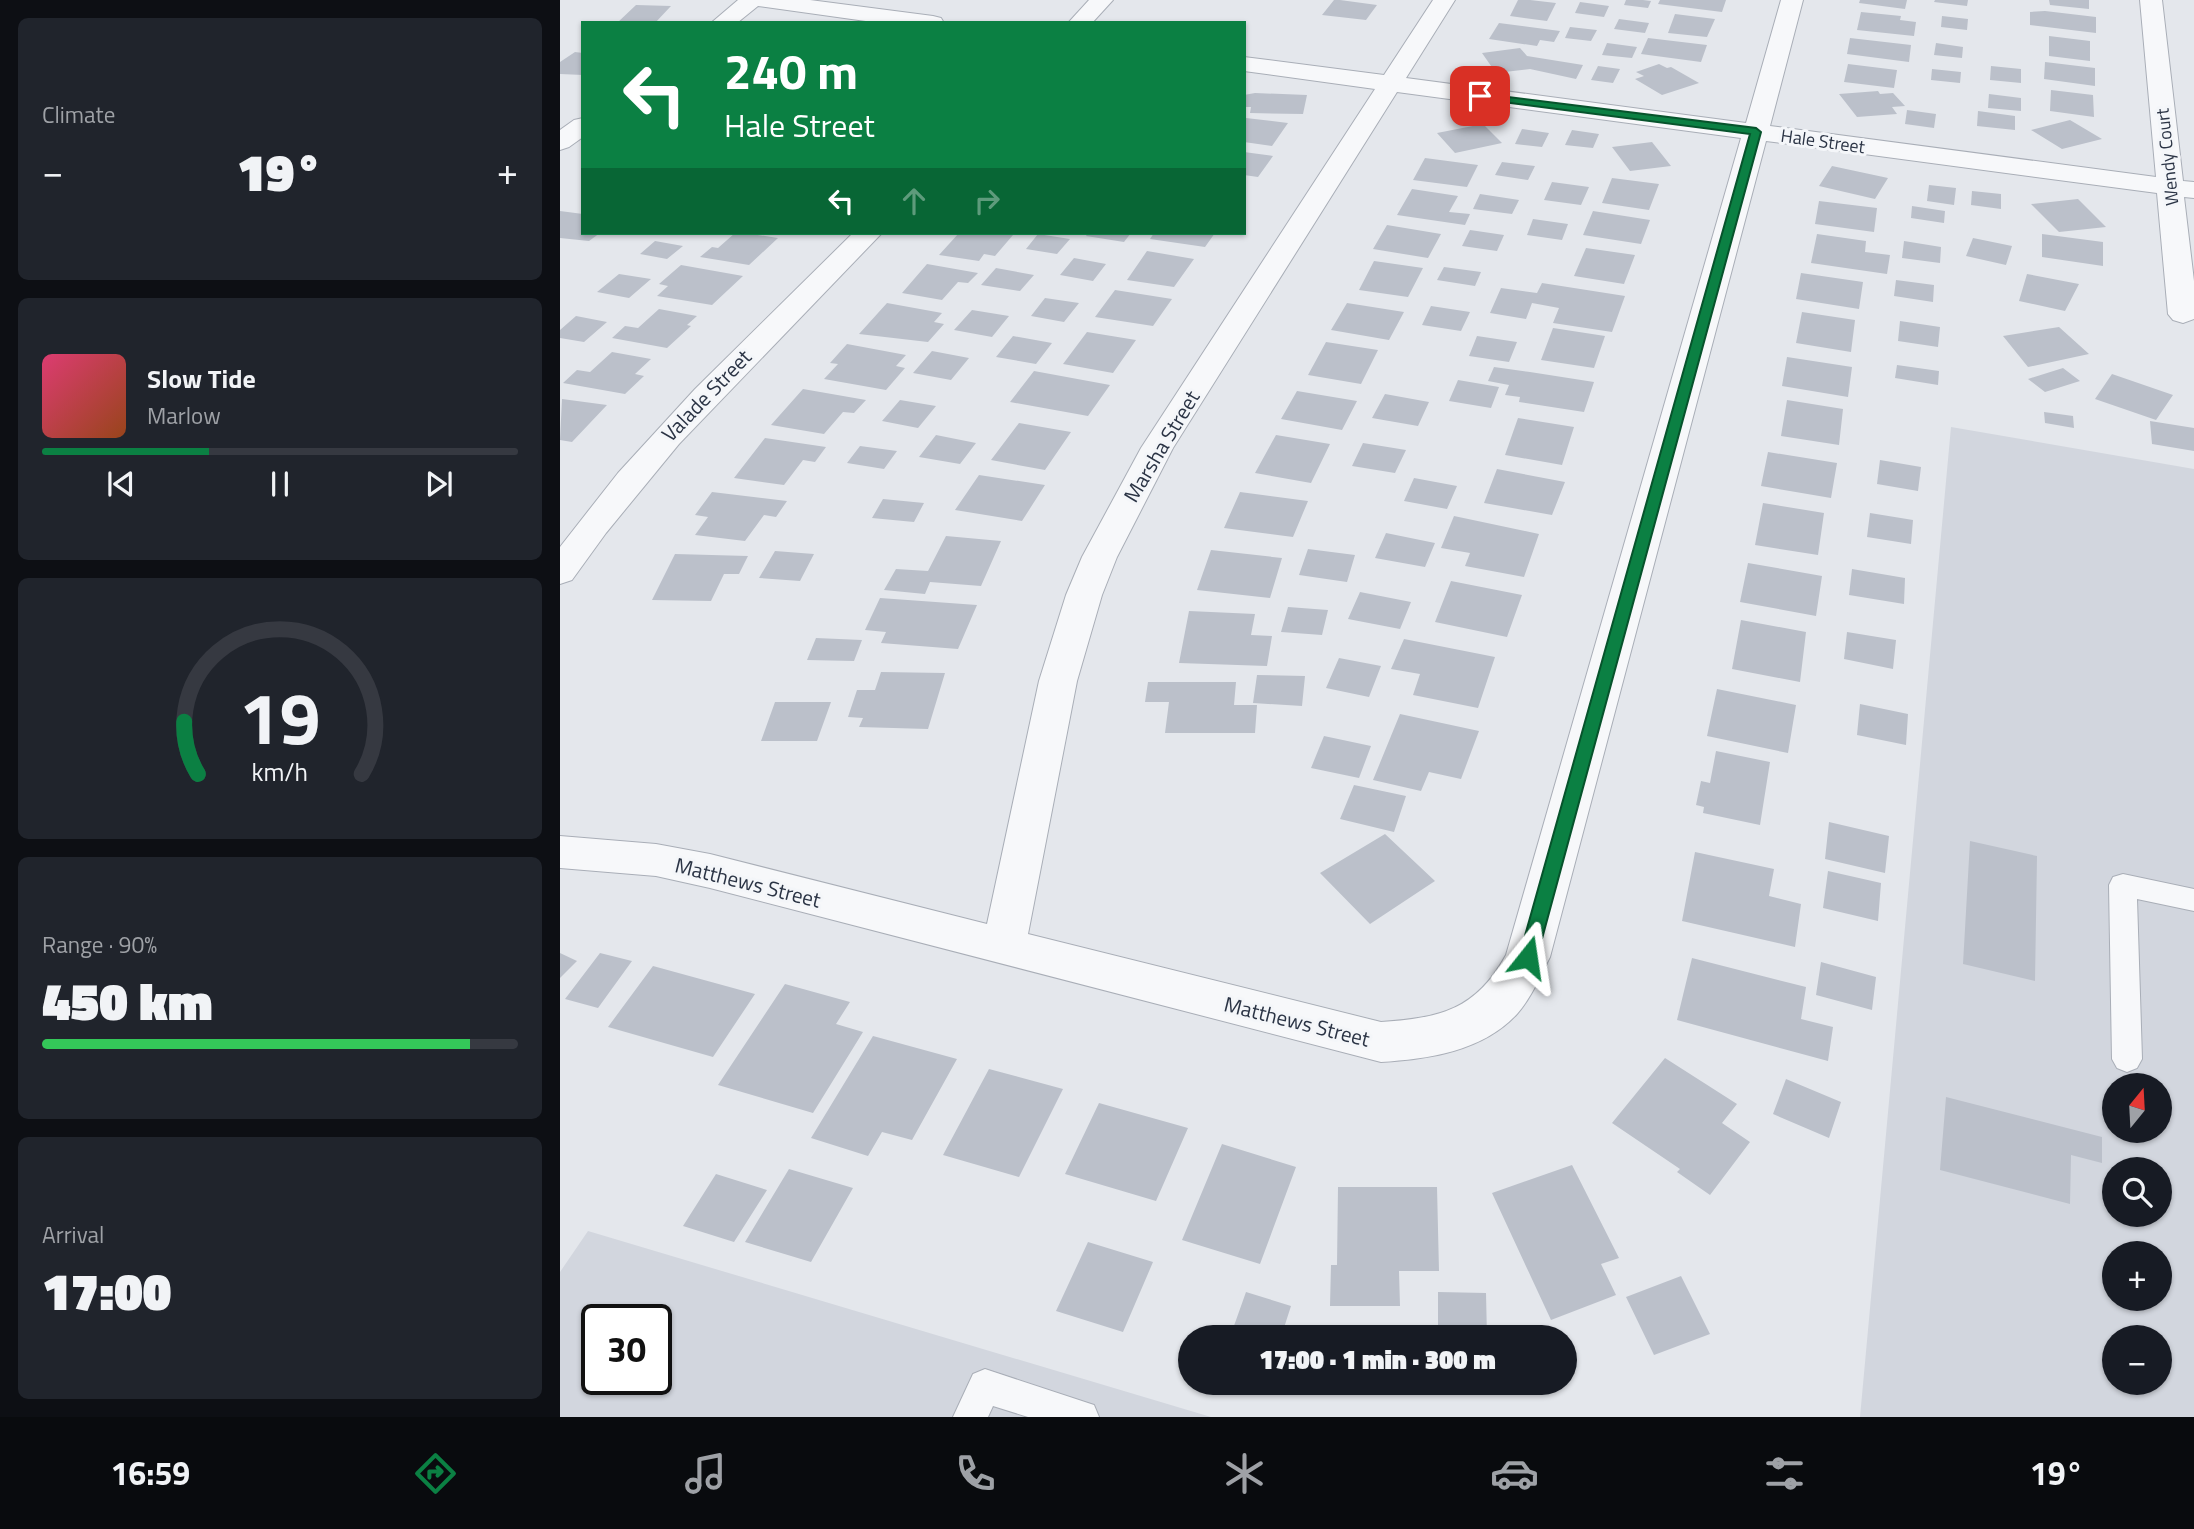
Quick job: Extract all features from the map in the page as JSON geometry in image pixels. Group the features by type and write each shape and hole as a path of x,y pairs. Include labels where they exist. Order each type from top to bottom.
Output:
{"street":[{"path":"725,21 752,0"},
{"path":"759,0 918,21"},
{"path":"1081,21 1102,0"},
{"name":"Marsha Street","path":"1004,947 1060,668 1085,593 1114,524 1157,448 1444,0"},
{"name":"Matthews Street","path":"560,852 656,860 710,871 1381,1042 1424,1040 1464,1028 1492,1011 1516,983 1528,957 1792,0"},
{"name":"Wendy Court","path":"2151,0 2182,188 2183,314"},
{"name":"Hale Street","path":"1246,64 2182,188"},
{"path":"560,142 581,126"},
{"name":"Valade Street","path":"560,572 590,528 648,456 708,392 866,235"}],"lane":[{"path":"2127,1059 2123,885 2194,900"},
{"path":"970,1417 985,1386 1082,1417"}],"shaded area":[{"path":"1951,427 2194,469 2194,1417 1860,1417"},
{"path":"588,1231 1211,1417 560,1417 560,1272"}],"building":[{"path":"1334,0 1377,5 1366,20 1322,15"},
{"path":"1518,0 1556,3 1547,21 1510,16"},
{"path":"1626,0 1651,1 1648,8 1624,5"},
{"path":"1660,0 1726,0 1722,12 1658,4"},
{"path":"1860,0 1907,0 1905,9 1859,3"},
{"path":"1968,0 1967,6 1934,2"},
{"path":"2049,0 2089,0 2089,9 2050,5"},
{"path":"1580,2 1609,6 1604,17 1575,13"},
{"path":"636,5 671,6 657,21 619,21"},
{"path":"2045,11 2096,17 2096,33 2030,25 2030,12"},
{"path":"1861,12 1901,16 1900,20 1916,22 1914,36 1857,30"},
{"path":"1675,14 1715,19 1707,37 1668,33"},
{"path":"1942,16 1968,19 1967,30 1941,27"},
{"path":"1619,19 1649,23 1645,33 1614,29"},
{"path":"1499,23 1560,31 1554,42 1540,40 1537,46 1489,39"},
{"path":"1570,27 1597,30 1591,41 1565,38"},
{"path":"2049,36 2090,41 2090,61 2049,56"},
{"path":"1648,38 1707,45 1701,62 1641,54"},
{"path":"1850,38 1911,45 1909,62 1847,54"},
{"path":"1607,43 1637,47 1632,58 1602,55"},
{"path":"1936,43 1963,47 1962,58 1934,55"},
{"path":"1520,48 1527,56 1583,65 1576,79 1530,69 1496,73 1482,53"},
{"path":"575,52 581,53 581,75 560,74 560,62"},
{"path":"2045,62 2095,68 2095,86 2044,79"},
{"path":"1659,64 1671,67 1699,83 1662,95 1635,79 1644,76 1636,72"},
{"path":"1848,64 1897,70 1894,88 1844,82"},
{"path":"1598,66 1620,69 1613,83 1591,80"},
{"path":"1991,66 2021,69 2021,83 1990,80"},
{"path":"1932,69 1961,72 1960,83 1931,80"},
{"path":"2051,90 2093,95 2094,117 2050,111"},
{"path":"1878,91 1880,94 1893,93 1905,106 1892,107 1897,114 1857,117 1839,94"},
{"path":"1989,94 2021,98 2021,111 1988,108"},
{"path":"1246,95 1307,95 1303,114 1250,113 1251,107 1246,107"},
{"path":"1907,110 1936,114 1934,128 1905,124"},
{"path":"1978,111 2015,116 2015,130 1977,126"},
{"path":"1246,118 1288,123 1272,146 1246,142"},
{"path":"2070,120 2102,139 2062,149 2031,130"},
{"path":"1483,124 1502,143 1455,153 1437,133"},
{"path":"1522,129 1549,133 1542,147 1515,144"},
{"path":"1572,130 1599,134 1593,148 1565,145"},
{"path":"1652,142 1671,166 1630,171 1612,147"},
{"path":"1246,152 1273,156 1258,177 1246,175"},
{"path":"1425,158 1478,165 1467,187 1413,180"},
{"path":"1502,162 1535,166 1528,180 1495,175"},
{"path":"1832,166 1888,178 1875,199 1819,186"},
{"path":"1612,178 1659,184 1649,210 1602,203"},
{"path":"1552,182 1589,187 1581,205 1544,200"},
{"path":"1929,185 1956,188 1954,205 1927,201"},
{"path":"1412,189 1458,196 1449,212 1470,214 1465,225 1397,215"},
{"path":"1972,191 2001,194 2001,209 1971,205"},
{"path":"1480,194 1519,200 1512,214 1473,209"},
{"path":"2078,199 2106,227 2059,232 2031,204"},
{"path":"1819,201 1877,208 1874,232 1815,224"},
{"path":"1912,206 1945,211 1944,223 1911,218"},
{"path":"560,211 581,214 581,235 597,235 589,241 560,238"},
{"path":"1593,211 1650,220 1641,244 1583,235"},
{"path":"1533,219 1568,224 1562,240 1527,235"},
{"path":"1387,225 1441,234 1428,258 1373,249"},
{"path":"1470,230 1504,235 1497,251 1462,246"},
{"path":"1817,234 1866,241 1865,252 1890,255 1887,274 1811,263"},
{"path":"2042,234 2103,242 2103,266 2042,257"},
{"path":"733,235 778,238 749,265 700,257 712,247 718,248"},
{"path":"957,235 1013,235 995,256 984,254 979,261 939,255"},
{"path":"1037,235 1070,239 1057,254 1026,249"},
{"path":"1087,235 1129,235 1124,242"},
{"path":"1153,235 1214,235 1205,247 1150,239"},
{"path":"1973,238 2012,246 2006,265 1966,256"},
{"path":"655,241 683,246 667,259 640,254"},
{"path":"1904,241 1941,247 1940,263 1902,258"},
{"path":"1586,248 1635,255 1624,284 1574,276"},
{"path":"1147,251 1194,259 1174,287 1127,280"},
{"path":"1074,258 1106,264 1093,281 1060,275"},
{"path":"1374,261 1423,268 1408,297 1359,290"},
{"path":"927,264 978,273 968,283 958,282 942,300 902,293"},
{"path":"681,265 743,276 712,305 657,296 668,286 659,284"},
{"path":"1444,267 1481,272 1475,286 1437,280"},
{"path":"996,268 1034,275 1020,291 981,285"},
{"path":"1801,273 1863,282 1859,309 1796,299"},
{"path":"619,274 651,279 629,298 597,292"},
{"path":"2027,274 2079,284 2065,311 2019,301"},
{"path":"1896,280 1934,285 1933,302 1894,296"},
{"path":"1542,283 1625,296 1612,332 1553,323 1559,308 1532,303 1526,319 1490,313 1501,288 1537,293"},
{"path":"1115,290 1172,299 1153,326 1095,317"},
{"path":"1045,298 1079,303 1064,322 1031,316"},
{"path":"887,303 942,313 934,322 944,324 928,342 859,334"},
{"path":"1347,303 1404,312 1389,340 1331,330"},
{"path":"1431,306 1470,312 1461,331 1422,325"},
{"path":"659,309 697,316 687,325 691,326 667,348 612,338 625,326 638,328"},
{"path":"972,310 1009,316 992,337 954,330"},
{"path":"1802,312 1855,320 1851,352 1796,343"},
{"path":"576,316 607,322 584,342 560,338 560,330"},
{"path":"1900,321 1940,327 1938,347 1898,341"},
{"path":"2059,327 2089,354 2028,367 2003,336"},
{"path":"1553,328 1605,336 1594,368 1541,360"},
{"path":"1087,332 1136,340 1113,373 1063,364"},
{"path":"1013,336 1052,343 1036,364 996,357"},
{"path":"1477,336 1517,342 1509,362 1469,356"},
{"path":"1326,342 1378,350 1361,384 1308,375"},
{"path":"847,344 906,355 896,366 905,368 886,390 824,379 838,364 830,363"},
{"path":"932,351 969,358 951,380 913,373"},
{"path":"612,352 651,359 635,374 644,376 625,394 563,383 577,370 590,372"},
{"path":"1787,357 1852,367 1848,397 1782,386"},
{"path":"1897,365 1939,371 1938,385 1895,378"},
{"path":"1494,367 1594,382 1584,412 1519,402 1520,397 1505,395 1509,385 1488,381"},
{"path":"2063,368 2080,381 2045,392 2028,379"},
{"path":"1034,371 1110,385 1088,416 1010,402"},
{"path":"2112,374 2173,395 2156,420 2095,399"},
{"path":"1458,380 1499,387 1491,408 1449,401"},
{"path":"803,389 866,400 854,413 843,412 824,434 771,425"},
{"path":"1297,391 1357,401 1342,430 1281,419"},
{"path":"1385,394 1429,402 1418,426 1372,418"},
{"path":"562,399 607,405 572,442 560,440"},
{"path":"900,400 936,406 918,428 882,421"},
{"path":"1787,400 1843,409 1839,445 1781,436"},
{"path":"2044,412 2073,416 2074,428 2045,423"},
{"path":"1518,418 1574,427 1562,465 1505,455"},
{"path":"2150,421 2194,428 2194,451 2152,444"},
{"path":"1019,423 1071,432 1045,470 991,460"},
{"path":"936,435 976,443 960,464 919,457"},
{"path":"1276,435 1330,444 1311,483 1255,473"},
{"path":"765,438 826,447 815,462 803,460 784,485 734,478"},
{"path":"1363,443 1406,450 1395,473 1352,466"},
{"path":"860,446 897,451 884,469 847,463"},
{"path":"1768,452 1837,463 1831,498 1761,486"},
{"path":"1880,460 1921,467 1918,491 1877,484"},
{"path":"1497,469 1565,482 1552,515 1484,503"},
{"path":"979,475 1045,485 1022,521 955,510"},
{"path":"1414,478 1457,486 1447,509 1404,501"},
{"path":"712,492 787,501 776,517 764,515 745,541 695,535 708,517 695,515"},
{"path":"1240,492 1308,501 1293,537 1224,528"},
{"path":"883,499 924,503 914,522 872,518"},
{"path":"1763,503 1824,513 1818,555 1755,545"},
{"path":"1870,513 1913,520 1911,544 1867,537"},
{"path":"1454,516 1539,534 1524,577 1465,566 1470,553 1441,548"},
{"path":"1386,533 1435,543 1425,567 1375,558"},
{"path":"946,536 1001,541 981,586 930,582 925,594 884,590 896,569 928,571"},
{"path":"1308,549 1355,555 1347,582 1299,575"},
{"path":"1211,550 1282,558 1270,598 1197,590"},
{"path":"775,551 814,554 800,581 759,578"},
{"path":"675,554 748,556 739,574 724,574 711,601 652,600"},
{"path":"1748,563 1822,576 1816,616 1740,602"},
{"path":"1852,569 1905,578 1904,604 1849,595"},
{"path":"1451,581 1522,595 1507,637 1435,622"},
{"path":"1360,592 1411,602 1400,629 1348,619"},
{"path":"880,598 977,605 958,649 881,643 886,632 865,630"},
{"path":"1288,607 1328,610 1322,635 1281,632"},
{"path":"1189,611 1255,614 1251,635 1272,636 1267,666 1179,663"},
{"path":"1741,620 1806,632 1800,682 1732,669"},
{"path":"1847,632 1896,640 1893,669 1844,659"},
{"path":"816,638 862,640 854,661 807,660"},
{"path":"1404,639 1495,657 1478,708 1413,695 1420,674 1391,669"},
{"path":"1339,658 1381,666 1369,697 1326,688"},
{"path":"881,672 945,673 928,729 859,727 863,718 848,717 857,690 875,690"},
{"path":"1257,675 1305,676 1302,706 1253,703"},
{"path":"1148,682 1236,682 1234,705 1257,705 1255,733 1165,733 1169,702 1145,702"},
{"path":"1717,689 1796,705 1788,753 1707,736"},
{"path":"775,702 831,702 817,741 761,741"},
{"path":"1860,704 1908,714 1906,745 1857,735"},
{"path":"1400,714 1479,731 1461,779 1429,772 1421,791 1373,780"},
{"path":"1324,736 1371,746 1359,778 1311,768"},
{"path":"1716,751 1770,762 1760,825 1703,813 1704,807 1696,805 1701,781 1710,783"},
{"path":"1354,785 1406,796 1394,832 1340,819"},
{"path":"1829,822 1889,836 1885,873 1825,859"},
{"path":"1385,834 1435,881 1370,924 1320,873"},
{"path":"1970,841 2037,856 2035,981 1963,964"},
{"path":"1695,852 1774,869 1769,896 1801,904 1795,947 1682,921"},
{"path":"1828,871 1881,883 1878,921 1823,908"},
{"path":"560,953 577,961 560,978"},
{"path":"600,953 632,961 598,1008 565,999"},
{"path":"1692,958 1806,987 1801,1019 1833,1027 1828,1061 1677,1020"},
{"path":"1821,962 1876,977 1872,1010 1816,995"},
{"path":"653,966 755,994 713,1057 608,1027"},
{"path":"785,984 850,1002 836,1024 863,1032 813,1113 718,1085"},
{"path":"873,1036 957,1059 912,1140 882,1132 868,1156 811,1138"},
{"path":"1665,1058 1737,1104 1722,1123 1750,1142 1710,1195 1677,1172 1680,1169 1612,1123"},
{"path":"989,1069 1063,1089 1019,1177 943,1155"},
{"path":"1786,1079 1841,1102 1829,1138 1773,1114"},
{"path":"1946,1097 2102,1137 2102,1163 2071,1155 2070,1204 1940,1170"},
{"path":"1099,1103 1188,1128 1156,1201 1065,1174"},
{"path":"1222,1144 1296,1167 1260,1264 1182,1240"},
{"path":"1572,1165 1619,1258 1601,1264 1616,1295 1551,1320 1492,1193"},
{"path":"789,1169 853,1188 811,1262 745,1242"},
{"path":"716,1174 767,1190 734,1242 683,1226"},
{"path":"1338,1187 1437,1187 1439,1271 1399,1271 1400,1306 1330,1306 1331,1265 1337,1265"},
{"path":"1088,1242 1153,1262 1123,1332 1056,1311"},
{"path":"1681,1276 1710,1334 1654,1355 1626,1297"},
{"path":"1246,1292 1291,1306 1285,1325 1234,1325"},
{"path":"1438,1292 1486,1293 1487,1325 1438,1325"}],"route":[{"path":"1480,96 1756,132 1528,957"}]}
